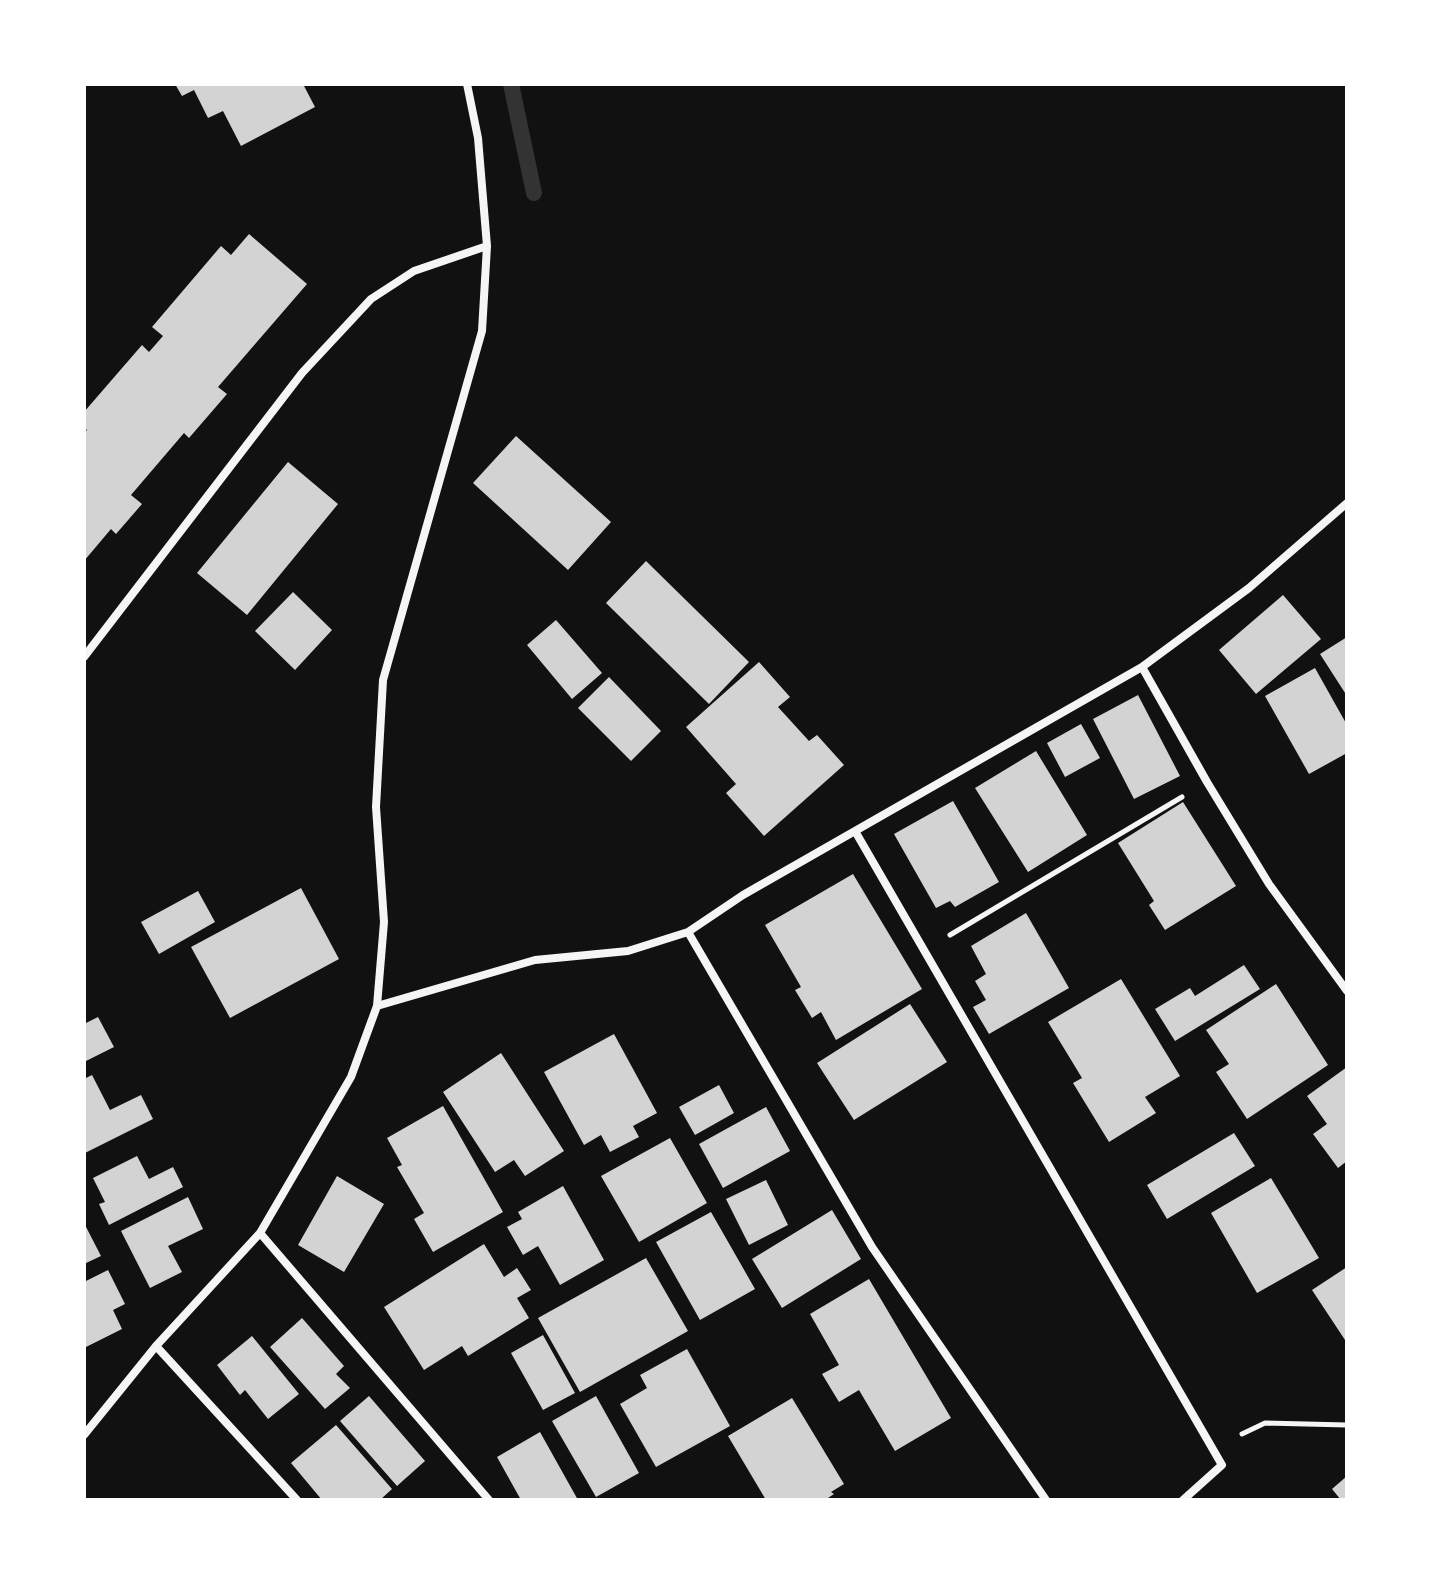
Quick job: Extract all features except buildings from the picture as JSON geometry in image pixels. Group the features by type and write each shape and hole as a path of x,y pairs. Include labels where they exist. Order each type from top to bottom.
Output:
{"street":[{"path":"84,1435 156,1346 260,1233 351,1077 377,1006 384,922 376,807 383,680 482,331 487,246 478,138 467,84"},
{"path":"84,657 302,373 371,299 414,271 487,246"},
{"path":"377,1006 535,960 628,951 688,932 743,895 1142,667 1249,588 1347,503"},
{"path":"1142,667 1269,884 1347,991"},
{"path":"855,831 1222,1465 1183,1500"},
{"path":"688,932 872,1247 1046,1500"},
{"path":"260,1233 489,1500"},
{"path":"156,1346 297,1500"}],"path":[{"path":"925,950 1207,782"},
{"path":"1213,1449 1265,1423 1347,1425"}],"waterway":[{"path":"511,84 534,193"}]}
